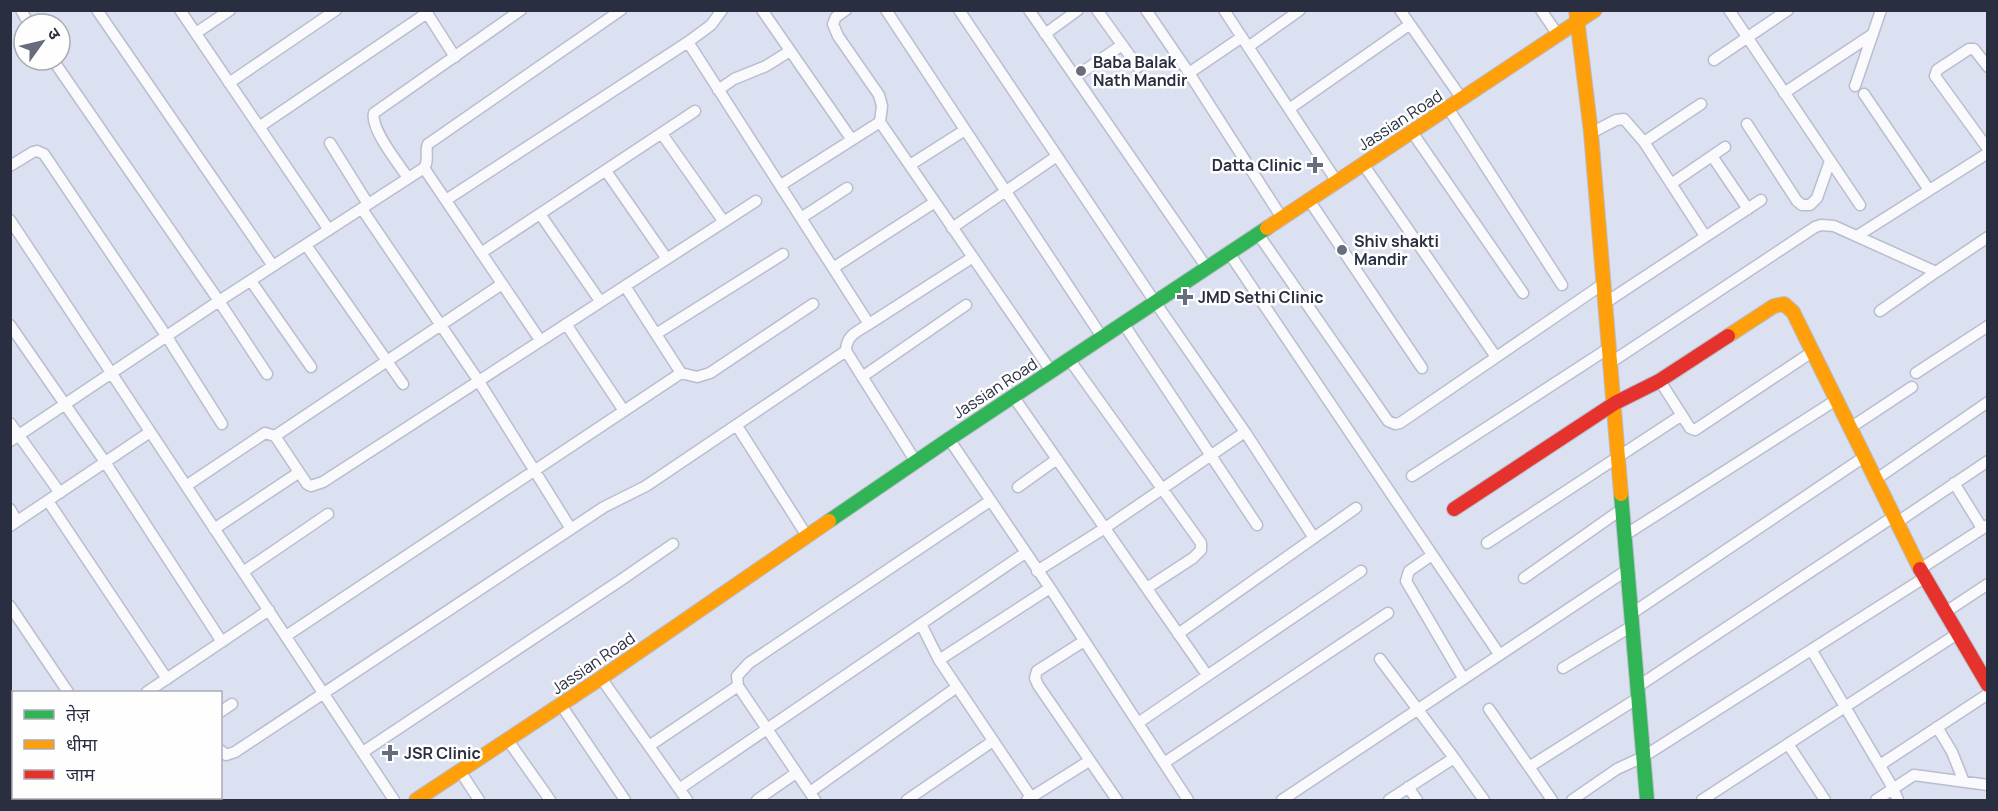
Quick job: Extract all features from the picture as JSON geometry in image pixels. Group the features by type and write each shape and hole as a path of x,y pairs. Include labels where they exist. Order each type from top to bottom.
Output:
{"street":[{"path":"98,10 273,266"},
{"path":"180,10 329,230"},
{"path":"196,33 230,10"},
{"path":"229,83 336,10"},
{"path":"15,438 424,168 428,160 426,148 428,144 621,10"},
{"path":"446,200 688,42 711,25 722,10"},
{"path":"846,10 836,17 833,24 838,36 879,95 882,106 880,122 1051,371"},
{"path":"886,10 1102,337"},
{"path":"959,10 1245,432 1314,538"},
{"path":"1029,10 1207,268"},
{"path":"1045,34 1078,10"},
{"path":"1097,10 1138,67"},
{"path":"1146,10 1282,218"},
{"path":"1224,10 1337,182"},
{"path":"1189,73 1300,10"},
{"path":"1400,10 1462,99"},
{"path":"1541,10 1558,35"},
{"name":"Jassian Road","path":"416,801 601,678 1013,396 1558,35 1576,17 1595,10"},
{"path":"1730,10 1860,205"},
{"path":"1714,60 1788,10"},
{"path":"1854,86 1881,10"},
{"path":"259,127 426,12 455,57"},
{"path":"765,12 852,140"},
{"path":"408,178 377,130 373,118 374,113 514,13"},
{"path":"1576,17 1591,133 1647,801"},
{"path":"1289,109 1409,25"},
{"path":"1784,93 1873,34"},
{"path":"688,42 869,324"},
{"path":"1075,77 1122,45"},
{"path":"1857,236 1988,151 1935,76 1937,70 1969,49 1977,52 1988,67"},
{"path":"718,90 790,51"},
{"path":"61,72 267,374"},
{"path":"1864,94 1929,190"},
{"path":"1644,142 1701,104"},
{"path":"1448,108 1562,285"},
{"path":"481,253 695,111"},
{"path":"1591,133 1616,120 1624,119 1644,142 1705,236"},
{"path":"781,185 880,122"},
{"path":"1747,124 1797,201 1802,205 1810,206 1817,198 1830,161"},
{"path":"910,165 965,130"},
{"path":"1412,132 1523,293"},
{"path":"662,134 724,222"},
{"path":"330,143 365,207 478,380 571,529"},
{"path":"1671,184 1725,147"},
{"path":"10,166 33,152 44,154 167,337 222,424"},
{"path":"952,228 1057,156"},
{"path":"1712,156 1748,209"},
{"path":"1363,164 1496,357"},
{"path":"424,168 540,340"},
{"path":"606,171 667,259"},
{"path":"801,218 847,188"},
{"path":"1309,200 1422,368"},
{"path":"1605,303 1761,200"},
{"path":"186,486 260,435 270,433 275,436 307,484 311,486 323,482 756,201"},
{"path":"833,268 935,202"},
{"path":"540,214 600,302"},
{"path":"10,220 394,801"},
{"path":"1610,363 1815,227 1827,225 1857,236 1936,272"},
{"path":"1258,234 1311,312 1392,423 1400,423 1603,284"},
{"path":"1880,311 1988,237"},
{"path":"306,245 403,384"},
{"path":"1229,253 1499,654"},
{"path":"656,334 783,254"},
{"path":"916,462 846,351 847,339 973,256"},
{"path":"251,281 311,368"},
{"path":"275,436 502,284"},
{"path":"625,286 681,373 697,377 710,373 813,304"},
{"path":"1454,509 1615,403 1660,381 1780,304 1789,307 1793,312 1922,573 1988,685"},
{"path":"862,377 966,305"},
{"path":"1124,323 1257,525"},
{"path":"566,324 624,411"},
{"path":"10,325 105,462 222,642"},
{"path":"1916,374 1988,326"},
{"path":"1412,476 1609,348"},
{"path":"222,752 226,755 231,754 325,694 614,501 646,486 846,351"},
{"path":"1660,381 1692,430 1812,352"},
{"path":"1069,359 1202,546 1193,558 1147,588"},
{"path":"286,636 681,373"},
{"path":"1850,428 1912,387"},
{"path":"1013,396 1207,675"},
{"path":"1625,535 1836,400"},
{"path":"1875,480 1988,402"},
{"path":"1487,543 1682,415"},
{"path":"10,423 15,438 60,493"},
{"path":"737,426 807,536"},
{"path":"10,509 14,523 150,432"},
{"path":"1037,571 1105,528 1245,432"},
{"path":"949,439 1050,588 1188,801"},
{"path":"1563,668 1864,457"},
{"path":"1018,487 1057,459"},
{"path":"1529,767 1895,520 1988,460"},
{"path":"214,529 298,473"},
{"path":"1572,801 1617,769 1643,757 1812,651 1985,526 1954,483"},
{"path":"48,501 167,679"},
{"path":"957,687 813,796 738,686 737,676 749,663 990,501"},
{"path":"1178,634 1356,508"},
{"path":"1524,578 1622,509"},
{"path":"243,572 328,514"},
{"path":"363,752 673,544"},
{"path":"679,789 1025,553"},
{"path":"1432,555 1409,571 1406,580 1463,678"},
{"path":"1282,801 1628,570"},
{"path":"1138,723 1361,572"},
{"path":"939,660 1050,588"},
{"path":"1944,613 1986,589"},
{"path":"10,606 67,691"},
{"path":"150,691 269,610"},
{"path":"1164,763 1388,613"},
{"path":"921,624 939,660 1031,800 1089,761"},
{"path":"1702,801 1957,634"},
{"path":"1084,641 1037,671 1035,678 1117,801"},
{"path":"1812,651 1880,765 1898,801"},
{"path":"1380,659 1484,801"},
{"path":"601,678 687,801"},
{"path":"649,746 738,686"},
{"path":"1880,765 1988,694"},
{"path":"222,711 232,704"},
{"path":"561,705 625,801"},
{"path":"1490,709 1552,801"},
{"path":"1937,727 1952,752 1964,782"},
{"path":"507,739 550,801"},
{"path":"907,801 993,741"},
{"path":"1788,744 1825,801"},
{"path":"1389,801 1454,758"},
{"path":"460,771 479,801"},
{"path":"757,801 796,773"},
{"path":"1876,801 1914,775 1988,785"},
{"path":"1408,787 1417,801"}],"traffic: fast":[{"path":"829,521 1267,228"},
{"path":"1621,494 1647,800"}],"traffic: slow":[{"path":"1576,10 1591,133 1621,494"},
{"path":"1267,228 1595,10"},
{"path":"1728,336 1774,306 1784,304 1793,312 1920,569"},
{"path":"416,800 601,678 829,521"}],"traffic: jam":[{"path":"1454,509 1615,403 1659,381 1728,336"},
{"path":"1920,569 1988,685"}],"place":[{"name":"Baba Balak Nath Mandir","path":"1081,71"},
{"name":"Datta Clinic","path":"1315,165"},
{"name":"Shiv shakti Mandir","path":"1342,250"},
{"name":"JMD Sethi Clinic","path":"1185,297"},
{"name":"JSR Clinic","path":"390,753"}]}
